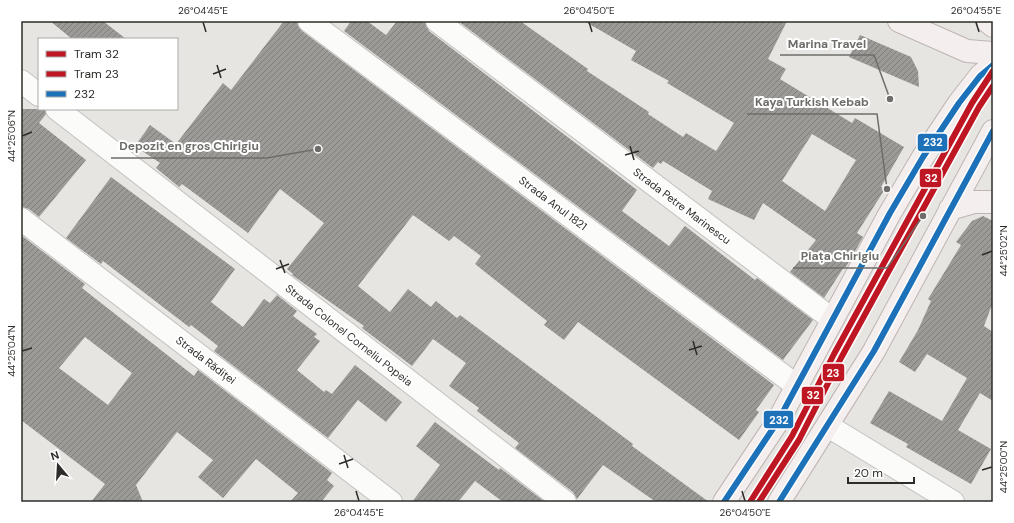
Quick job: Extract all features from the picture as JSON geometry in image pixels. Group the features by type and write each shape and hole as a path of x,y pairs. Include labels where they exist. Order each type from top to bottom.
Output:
{"main road":[{"path":"899,21 967,51 993,53"},
{"path":"988,21 993,26"},
{"path":"724,502 758,452 797,386 832,319 923,156 959,103 980,76 993,66"},
{"path":"779,502 874,351 993,131"},
{"path":"950,210 974,202 993,202"}],"street":[{"name":"Strada Anul 1821","path":"309,21 797,386"},
{"name":"Strada Petre Marinescu","path":"437,21 832,319"},
{"path":"21,81 38,94"},
{"name":"Strada Colonel Corneliu Popeia","path":"58,110 565,502"},
{"name":"Strada Rădiței","path":"21,219 391,502"},
{"path":"828,426 953,502"}],"building":[{"path":"50,21 103,21 125,38 71,38"},
{"path":"284,21 297,21 302,31 774,385 756,410 759,412 739,440 578,322 564,340 544,325 547,321 475,264 481,256 454,236 449,241 413,215 358,286 390,312 408,289 431,307 436,301 457,318 460,315 633,444 632,446 709,502 656,502 603,465 577,499 573,492 515,448 519,443 477,411 479,408 449,386 466,363 433,339 412,366 362,328 364,326 292,275 293,274 287,269 324,223 280,189 248,233 182,184 179,187 156,168 160,163 135,146 150,125 176,144 223,83 231,90"},
{"path":"351,21 367,21 386,35 397,21 425,21 429,31 637,190 622,211 669,246 685,226 755,280 757,278 813,320 783,360 344,31"},
{"path":"458,21 520,21 588,69 587,71 649,112 648,114 683,137 686,133 716,151 734,123 667,83 669,81 631,60 636,51 584,21 787,21 768,59 786,69 780,79 852,123 855,118 904,147 881,187 885,189 857,233 863,237 849,262 845,268 844,267 824,298 790,272 816,240 763,203 754,220 708,199 712,191 663,161 661,164 658,162 653,168","holes":["812,134 856,160 825,211 782,181"]},
{"path":"860,35 911,57 918,71 919,87 849,57"},
{"path":"21,109 45,110 46,114 39,123 86,160 39,217 29,209 21,207"},
{"path":"111,177 235,269 211,302 243,327 264,299 270,303 277,295 297,311 293,316 317,334 314,337 320,341 297,370 324,392 326,390 332,394 355,365 402,402 386,422 358,400 328,438 214,351 218,346 191,325 189,327 103,261 101,264 66,238"},
{"path":"983,216 993,221 993,302 984,326 993,332 993,401 980,393 958,430 991,449 971,484 906,447 908,444 870,423 889,391 942,421 967,378 927,354 915,372 899,362 918,330 931,301 928,299 961,245 956,242 972,221"},
{"path":"21,235 85,284 82,288 194,376 198,370 332,473 327,480 334,486 321,502 290,502 298,493 256,459 223,498 198,477 213,460 177,432 136,485 143,502 91,502 105,484 21,420","holes":["85,337 132,373 108,405 59,368"]},
{"path":"435,422 545,502 503,502 475,481 458,502 412,502 440,465 416,446"}],"tram line":[{"name":"32","path":"750,502 792,436 834,354 972,103 993,71"},
{"name":"23","path":"759,502 799,440 841,358 979,107 993,86"}],"transit line":[{"name":"232","path":"724,502 778,421 890,213 923,157 959,103 980,76 993,65"},
{"name":"232","path":"779,502 874,351 993,131"}],"place":[{"name":"Marina Travel","path":"890,99"},
{"name":"Depozit en gros Chirigiu","path":"318,149"},
{"name":"Kaya Turkish Kebab","path":"887,189"},
{"name":"Piața Chirigiu","path":"923,216"}]}
